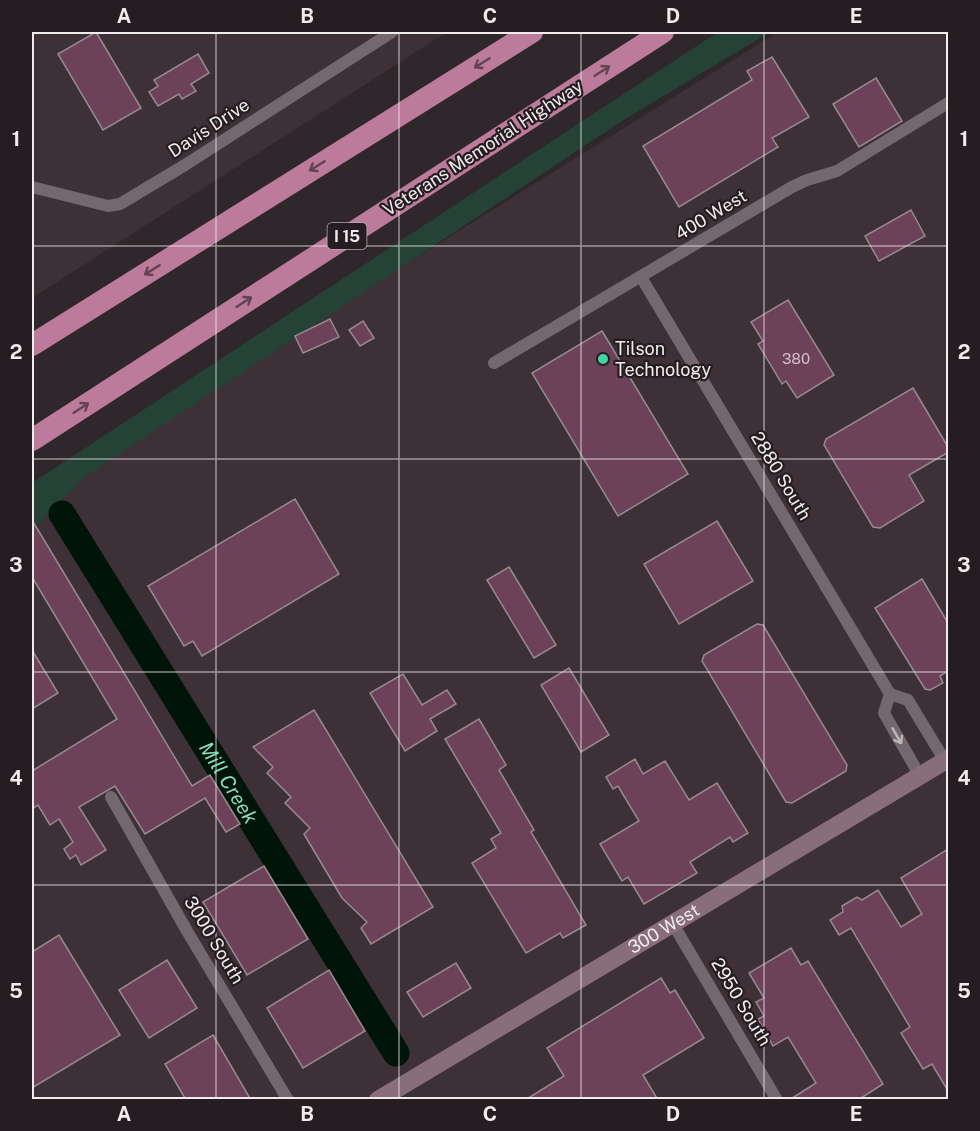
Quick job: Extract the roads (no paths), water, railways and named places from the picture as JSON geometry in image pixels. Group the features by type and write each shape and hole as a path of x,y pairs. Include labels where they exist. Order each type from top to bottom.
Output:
{"highway":[{"path":"32,345 532,32"},
{"name":"Veterans Memorial Highway","path":"32,440 663,32"}],"main road":[{"name":"300 West","path":"378,1100 947,760"}],"street":[{"name":"Davis Drive","path":"32,187 108,206 120,204 392,32"},
{"name":"400 West","path":"494,363 792,187 837,171 948,103"},
{"name":"2880 South","path":"640,277 890,694 908,700 947,760"},
{"path":"890,694 884,713 920,776"},
{"name":"3000 South","path":"111,797 187,931 288,1100"},
{"name":"2950 South","path":"673,924 777,1100"}],"waterway":[{"name":"Mill Creek","path":"62,514 396,1053"}],"place":[{"name":"Tilson Technology","path":"603,359"}]}
